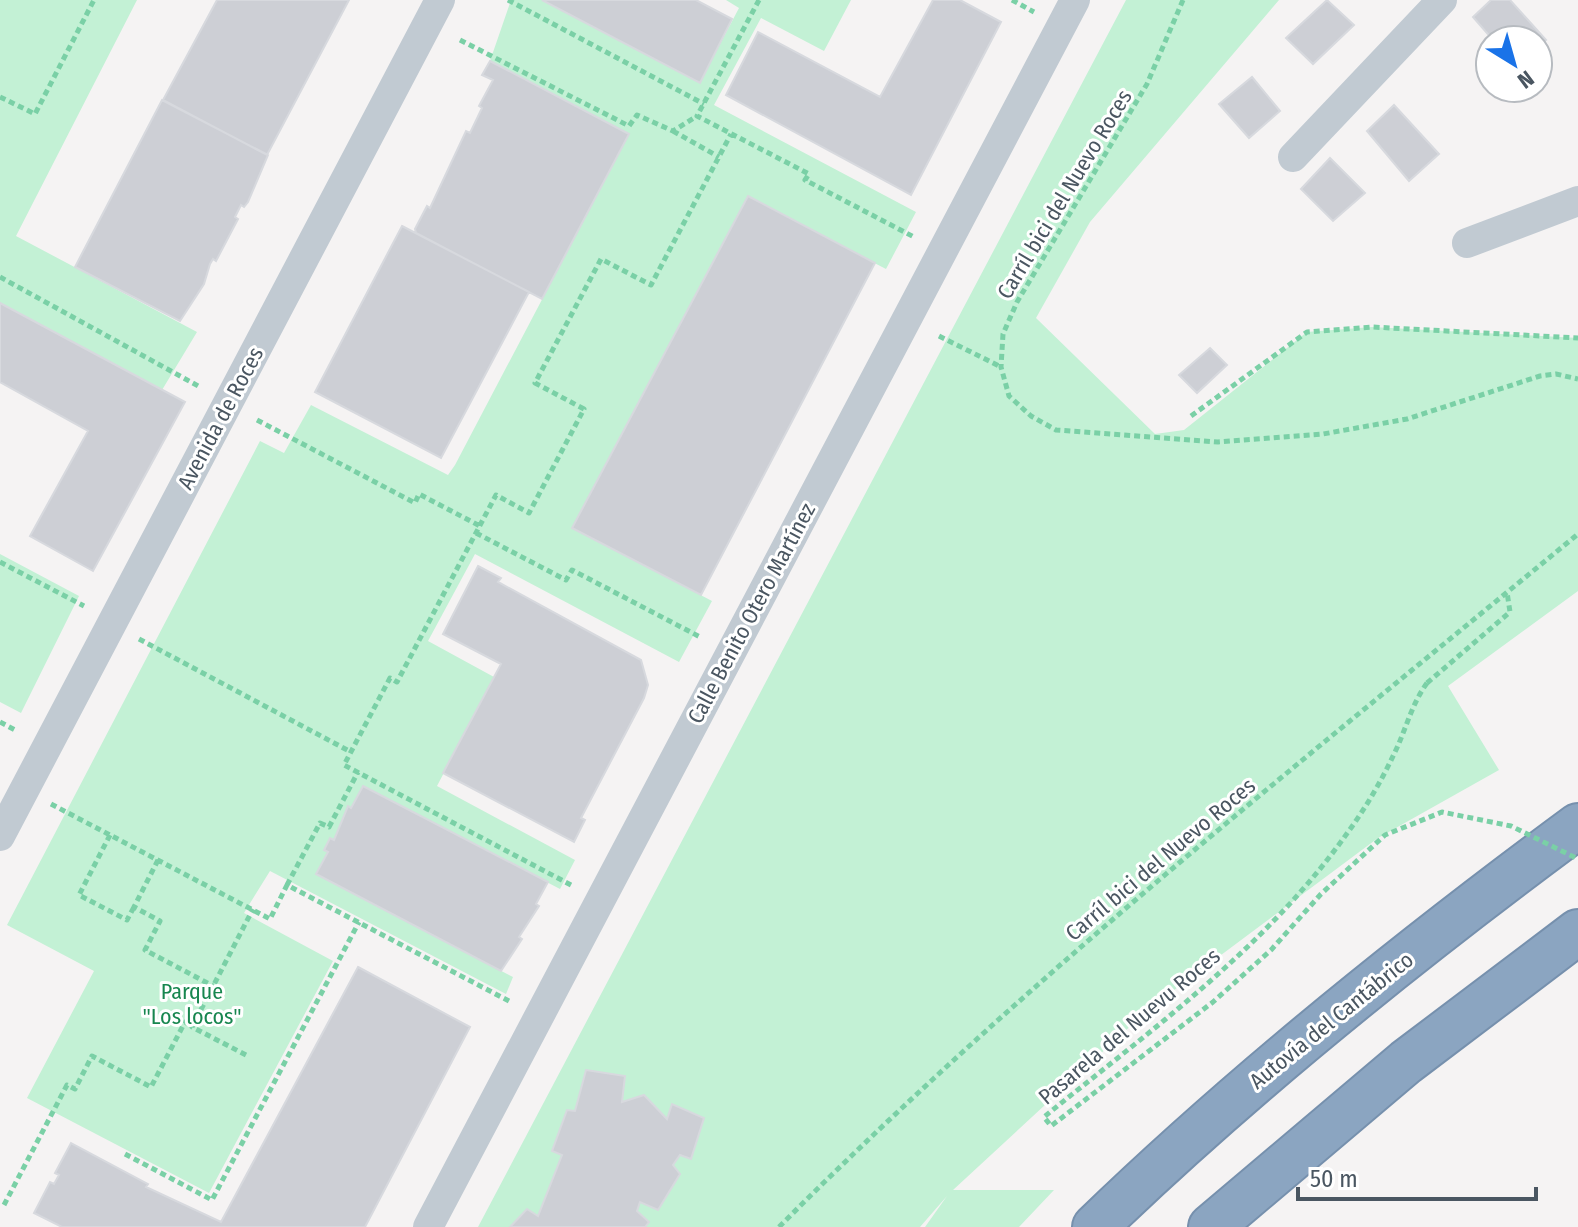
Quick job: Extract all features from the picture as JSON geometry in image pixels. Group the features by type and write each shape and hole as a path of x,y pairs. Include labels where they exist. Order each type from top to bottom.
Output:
{"highway":[{"name":"Autovía del Cantábrico","path":"1095,1227 1175,1149 1331,1019 1578,826"},
{"path":"1211,1227 1406,1062 1578,932"}],"street":[{"name":"Avenida de Roces","path":"0,836 440,0"},
{"name":"Calle Benito Otero Martínez","path":"428,1227 1075,0"},
{"path":"1293,157 1442,0"},
{"path":"1467,243 1578,201"}],"path":[{"path":"0,97 35,114 94,0"},
{"path":"508,0 704,104"},
{"path":"673,131 697,116 759,0"},
{"path":"1012,0 1034,12"},
{"name":"Carríl bici del Nuevo Roces","path":"1001,367 1003,334 1017,302 1147,84 1183,0"},
{"path":"460,40 629,126 637,115 719,157"},
{"path":"697,116 809,174 805,180 914,237"},
{"path":"571,885 344,765 390,678 397,682 496,495 529,513 584,409 535,383 601,259 651,285 731,134"},
{"path":"0,277 200,387"},
{"path":"1191,416 1307,332 1372,327 1578,338"},
{"path":"939,336 1001,367 1009,396 1031,416 1056,430 1218,442 1323,434 1407,419 1540,376 1556,374 1578,379"},
{"path":"257,420 415,503 419,494 480,526"},
{"path":"476,533 566,580 572,570 702,638"},
{"name":"Carríl bici del Nuevo Roces","path":"779,1227 853,1154 1147,887 1578,534"},
{"path":"0,562 84,606"},
{"name":"Pasarela del Nuevu Roces","path":"1507,592 1510,612 1427,683 1417,697 1394,755 1357,818 1296,900 1210,981 1044,1117 1051,1126 1213,1002 1271,950 1321,894 1385,835 1442,812 1511,826 1578,859"},
{"path":"139,639 351,752"},
{"path":"0,722 17,731"},
{"path":"51,804 270,919 320,823 329,827 358,772"},
{"path":"110,835 79,895 127,920 158,860"},
{"path":"287,885 509,1001"},
{"path":"134,907 160,921 145,950 213,986"},
{"path":"192,1027 253,909"},
{"path":"125,1154 212,1200 359,922"},
{"path":"4,1205 67,1085 75,1089 92,1056 151,1087 185,1022 246,1055"}],"green space":[{"path":"0,0 137,0 16,236 197,332 162,390 0,303"},
{"name":"Parque \"Los locos\"","path":"511,0 542,0 700,82 739,8 726,0 851,0 824,51 761,18 714,105 916,212 886,269 747,197 573,528 712,601 679,662 475,554 428,641 494,677 437,786 575,860 560,889 363,786 317,875 513,977 506,994 270,871 244,913 333,961 209,1193 27,1098 94,971 7,925 260,441 284,453 311,405 448,475 455,465 629,134 490,61"},
{"path":"1126,0 1279,0 1090,222 1036,318 1155,434 1184,430 1307,332 1372,327 1578,338 1578,591 1448,686 1499,770 1378,838 1150,1008 953,1190 1054,1190 1019,1227 925,1227 947,1196 920,1227 478,1227"},
{"path":"0,554 79,596 21,713 0,702"}],"building":[{"path":"217,0 349,0 267,155 163,100"},
{"path":"542,0 696,0 732,19 700,83"},
{"path":"933,0 960,0 1001,22 911,195 726,95 758,32 880,97"},
{"path":"1327,0 1354,25 1313,64 1286,38"},
{"path":"1491,0 1510,0 1532,24 1479,24 1473,17"},
{"path":"490,61 629,134 542,299 416,233 415,229 427,206 430,208 466,131 470,133 482,108 479,106 493,80 482,75"},
{"path":"1252,77 1280,111 1249,138 1219,104"},
{"path":"162,100 268,155 248,202 244,207 241,205 235,217 238,219 216,261 213,259 210,264 204,284 180,321 75,267"},
{"path":"1394,105 1439,154 1409,181 1367,131"},
{"path":"1330,158 1365,193 1333,221 1301,189"},
{"path":"748,196 875,263 701,595 572,528"},
{"path":"402,226 529,292 441,458 315,392"},
{"path":"0,303 185,402 93,571 30,536 88,431 0,382"},
{"path":"1210,348 1227,365 1197,393 1179,375"},
{"path":"478,566 501,578 498,582 641,660 648,685 644,698 581,818 585,820 574,842 443,773 501,664 443,634"},
{"path":"363,786 548,882 536,904 539,906 519,937 522,939 501,971 316,874 328,852 324,850 330,838 334,840 348,806 351,808"},
{"path":"358,967 470,1027 365,1227 62,1227 34,1213 50,1182 54,1184 59,1175 55,1173 71,1143 148,1184 146,1187 221,1222"},
{"path":"586,1070 625,1076 622,1102 644,1095 667,1119 672,1104 704,1118 691,1159 680,1155 673,1165 680,1174 658,1210 640,1202 637,1211 649,1222 645,1227 510,1227 527,1209 538,1216 562,1155 552,1151 567,1110 575,1111"}]}
